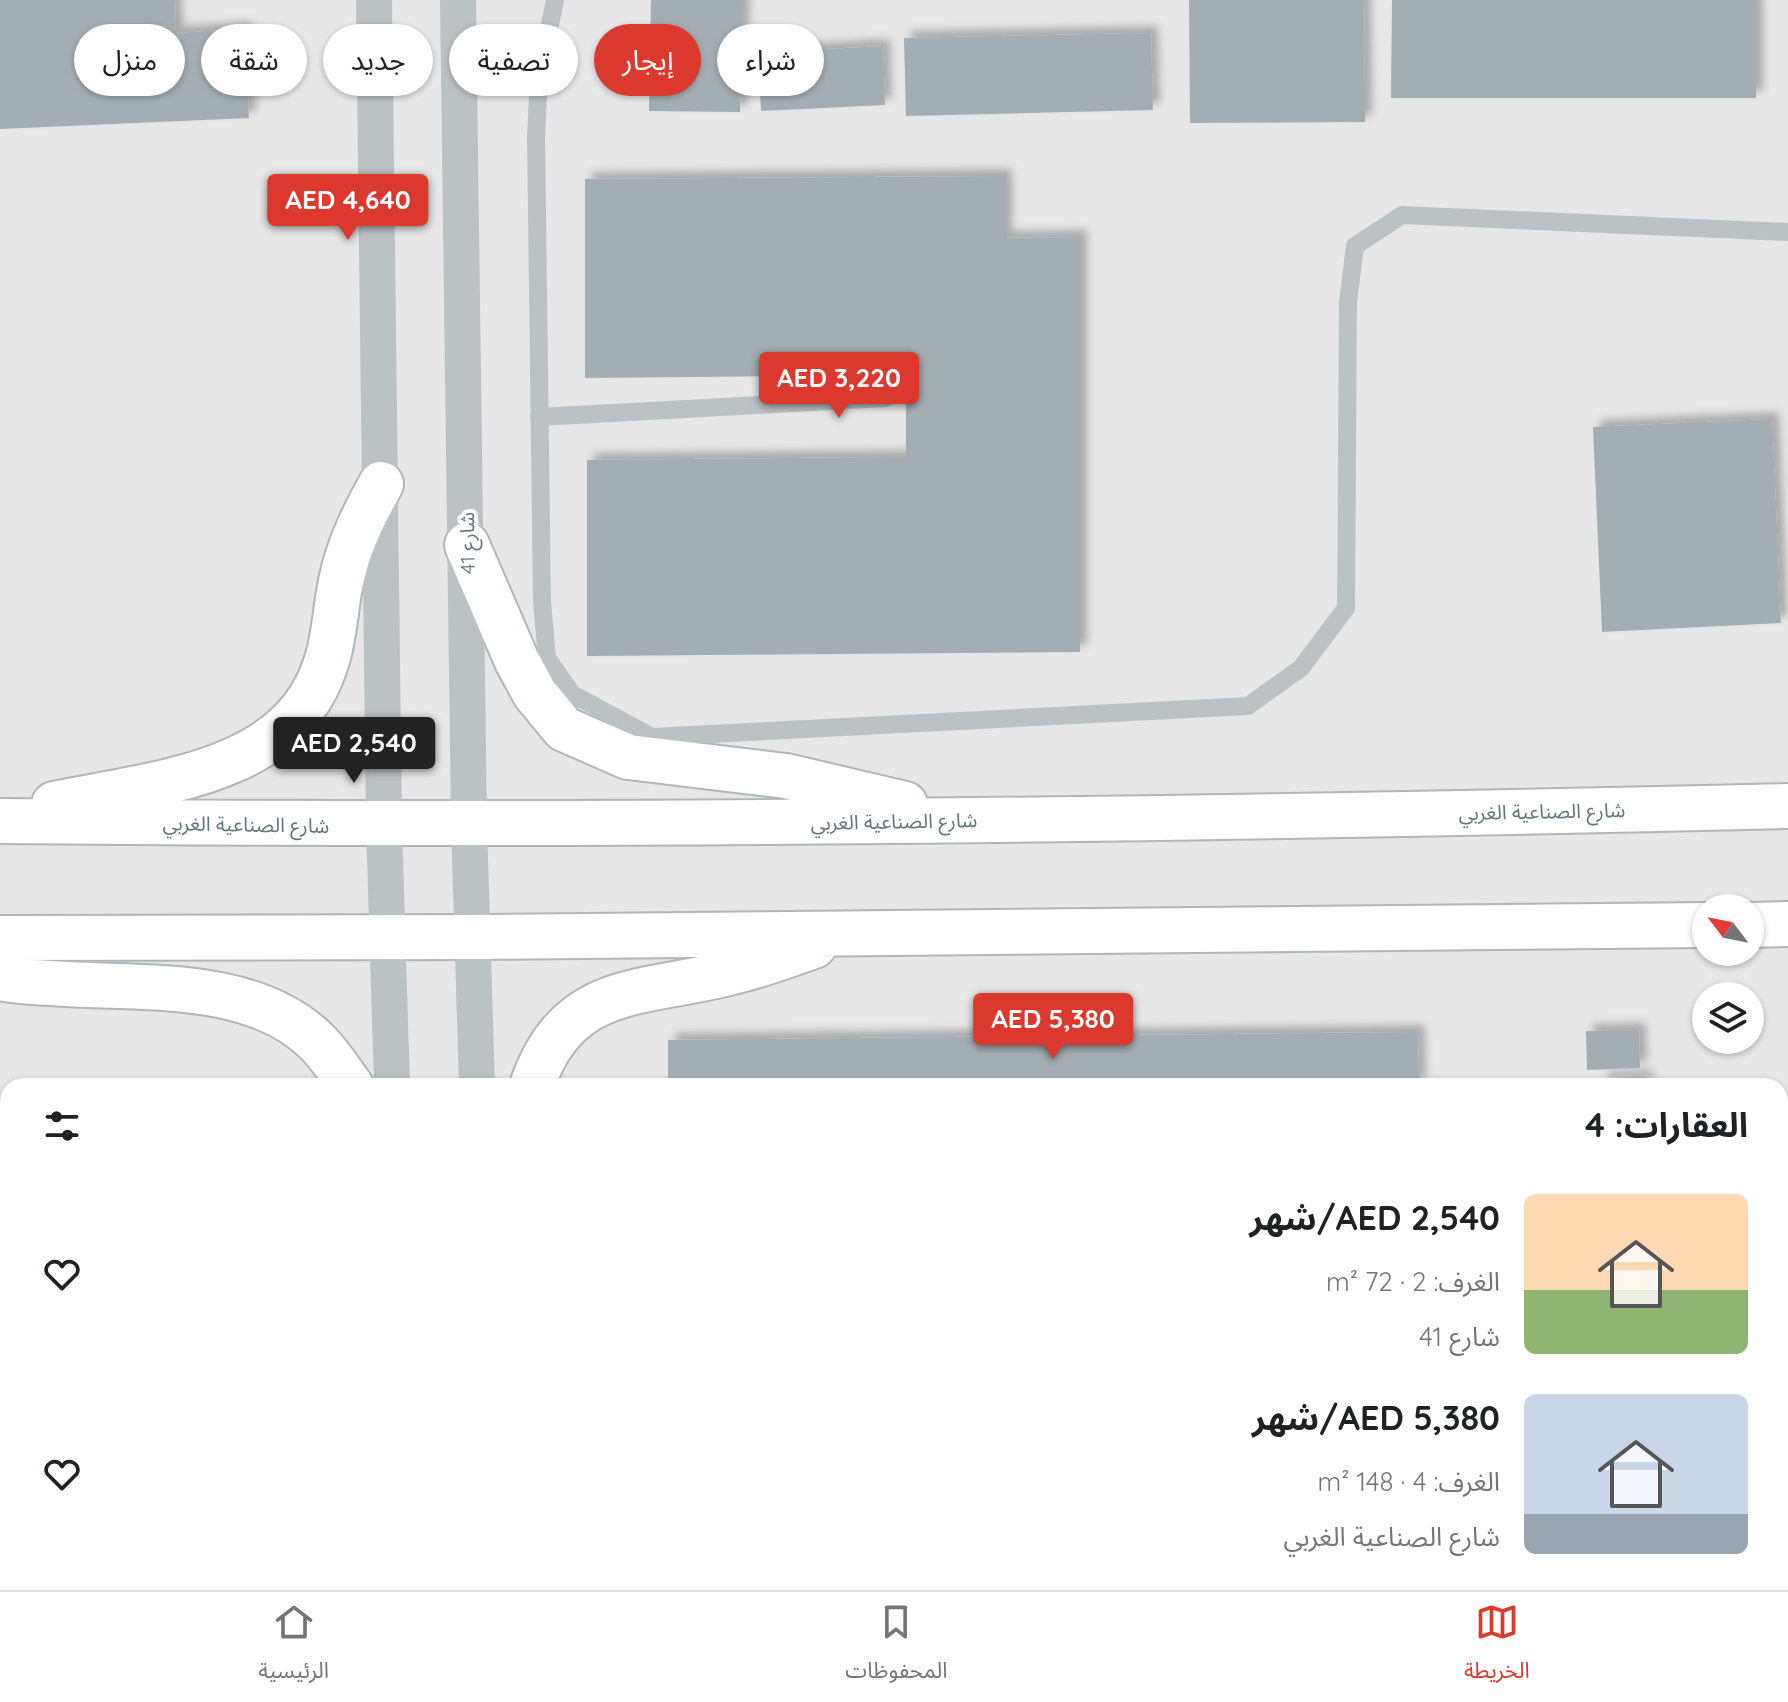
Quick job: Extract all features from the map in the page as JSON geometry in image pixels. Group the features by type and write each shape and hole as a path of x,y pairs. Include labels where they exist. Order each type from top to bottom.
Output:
{"main road":[{"path":"0,819 208,771 247,756 281,732 308,701 326,663 342,575 357,527 381,484"},
{"path":"467,545 517,661 535,694 564,729 628,757 786,776 973,820"},
{"name":"شارع الصناعية الغربي","path":"0,819 384,825 973,820 1784,804"},
{"path":"1764,926 1788,924"},
{"path":"0,938 474,937 1692,925"},
{"path":"536,1078 557,1035 594,1006 625,992 719,976 852,932"},
{"path":"0,978 204,993 258,1006 287,1019 317,1042 345,1078"}],"street":[{"path":"374,0 384,825 392,1078"},
{"name":"شارع 41","path":"458,0 469,824 477,1078"},
{"path":"1764,933 1788,942"}],"lane":[{"path":"555,0 539,79 536,135 542,602 547,658 572,694 652,737 1248,706 1301,668 1346,608 1348,302 1355,246 1402,215 1788,232"},
{"path":"539,417 886,398"}],"shaded area":[{"path":"0,0 1788,0 1788,1078 0,1078"}],"building":[{"path":"0,0 175,0 176,24 74,24 74,96 185,96 185,32 201,32 201,96 248,96 249,118 0,129"},
{"path":"651,0 743,0 742,24 717,24 717,96 740,96 740,112 649,111 649,96 701,96 701,24 651,24"},
{"path":"1189,0 1364,0 1365,122 1190,123"},
{"path":"1392,0 1756,0 1756,98 1391,98"},
{"path":"1151,33 1153,110 906,116 904,38"},
{"path":"883,46 885,105 761,111 760,96 824,96 824,49"},
{"path":"1005,176 1005,238 1080,237 1080,652 587,656 587,460 906,457 906,375 585,378 585,179"},
{"path":"1772,419 1781,623 1602,632 1593,427"},
{"path":"1639,1030 1640,1068 1587,1070 1586,1031"},
{"path":"1418,1032 1419,1078 668,1078 668,1040"}]}
